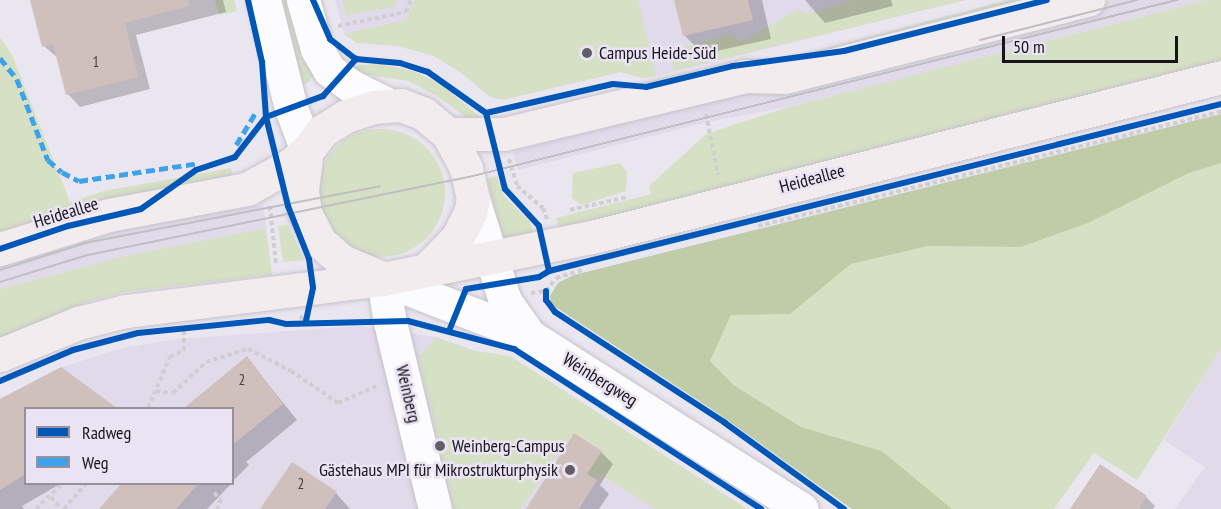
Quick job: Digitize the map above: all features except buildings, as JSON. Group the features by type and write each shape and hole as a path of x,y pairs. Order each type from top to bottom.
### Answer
{"main road":[{"path":"448,134 504,134 745,76 785,77 1088,0"},
{"name":"Heideallee","path":"439,257 489,258 546,245 1221,77"},
{"path":"0,355 108,314 181,301 383,279 439,257 465,226 473,199 466,168 448,134 424,114 389,105 339,119 322,131 307,151 302,190 313,231 342,261 383,279"},
{"name":"Heideallee","path":"0,249 109,215 247,189 279,172 307,151"}],"street":[{"path":"264,0 291,108 307,151"},
{"path":"303,0 317,49 329,70 351,87 389,105"},
{"path":"473,199 489,258 505,302 530,336"},
{"name":"Weinbergweg","path":"383,279 530,336 802,509"},
{"name":"Weinberg","path":"383,279 389,318 435,509"}],"path":[{"path":"334,27 406,12 411,0"},
{"path":"700,86 706,127 718,175"},
{"path":"748,225 1221,104"},
{"path":"748,225 1221,111"},
{"path":"504,134 517,175 518,186 543,208 546,245 586,265"},
{"path":"270,210 277,268 286,267"},
{"path":"546,300 546,291 556,278 586,265"},
{"path":"306,322 313,288"},
{"path":"296,323 318,322"},
{"path":"172,328 195,326"},
{"path":"148,407 170,357 184,350 185,340"},
{"path":"156,391 173,393 206,362 248,350 291,370 338,403 369,390"},
{"path":"36,509 51,497 60,485"},
{"path":"51,497 62,509 85,485"},
{"path":"214,493 221,499 217,509"}],"shaded area":[{"name":"Campus Heide-Süd","path":"335,0 965,0 656,76 642,78 621,72 502,100 490,97 463,74 434,56 398,46 357,43 344,34"},
{"path":"1112,0 1206,0 792,106 703,123 518,170 513,151"},
{"path":"263,204 266,228 124,256 0,289 0,265 33,252 106,233"},
{"name":"Weinberg-Campus","path":"359,326 436,337 475,351 510,356 747,509 0,509 0,399 61,367 127,347 179,339"},
{"path":"1221,349 1221,509 1175,509 1205,467 1164,440"}],"green space":[{"path":"215,0 234,0 237,11 219,15"},
{"path":"275,0 295,0 316,70 308,83 298,87"},
{"path":"342,0 397,0 393,7 346,15"},
{"path":"415,0 638,0 656,76 642,78 621,72 502,100 490,97 463,74 434,56 398,46 357,43 344,34 405,20"},
{"path":"852,0 965,0 674,71 670,51 731,34 741,42 799,9 807,14"},
{"path":"1008,0 1037,0 842,48 815,51"},
{"path":"1206,0 1221,0 1221,69 561,235 556,218 651,194 649,186 706,134 792,106"},
{"path":"0,37 12,55 70,202 104,191 231,168 233,179 0,238"},
{"path":"380,64 413,71 439,83 479,116 486,126 472,122 437,96 408,81 350,72 357,65"},
{"path":"1221,114 1221,163 1189,173 1088,223 1021,247 928,246 851,264 790,314 731,315 710,361 735,386 801,427 882,451 952,509 852,509 713,410 551,304 550,296 558,283 574,275"},
{"path":"381,129 405,134 426,148 440,169 445,193 440,217 426,238 405,252 381,257 357,252 336,238 322,217 317,193 322,169 336,148 357,134"},
{"path":"620,163 627,172 626,191 581,205 572,198 573,173"},
{"path":"1221,163 1221,349 1137,480 1094,453 1054,509 952,509 882,451 801,427 735,386 710,361 731,315 790,314 851,264 928,246 1021,247 1088,223 1189,173"},
{"path":"497,176 504,196 530,222 536,240 503,245 487,179"},
{"path":"288,225 305,260 283,262 278,226"},
{"path":"266,228 272,275 124,292 86,302 0,344 0,289 124,256"},
{"path":"436,337 475,351 510,356 747,509 656,509 601,475 597,480 587,474 602,451 574,433 520,509 454,509 419,357"}],"tram line":[{"path":"980,40 1137,0"},
{"path":"0,282 88,255 469,177 1177,0"},
{"path":"0,270 85,243 380,186"}],"marked path":[{"path":"0,58 17,79 48,160 62,172 79,181 199,163"},
{"path":"236,145 256,112"}],"cycle path":[{"path":"248,0 262,62 266,117 288,206 309,259 313,288 306,322"},
{"path":"313,0 330,39 356,59 400,63 428,72 486,113 613,84 646,87 733,66 844,51 1047,0"},
{"path":"0,249 68,226 141,209 196,170 235,157 266,117 323,96 356,59"},
{"path":"449,331 466,289 539,277 549,271 1221,104"},
{"path":"486,113 505,189 539,226 549,271"},
{"path":"546,291 546,300 555,312 725,423 844,509"},
{"path":"0,381 73,350 138,333 269,320 286,324 408,321 514,349 761,509"}],"place":[{"name":"Campus Heide-Süd","path":"587,53"},
{"name":"Weinberg-Campus","path":"440,446"},
{"name":"Gästehaus MPI für Mikrostrukturphysik","path":"570,470"}]}
